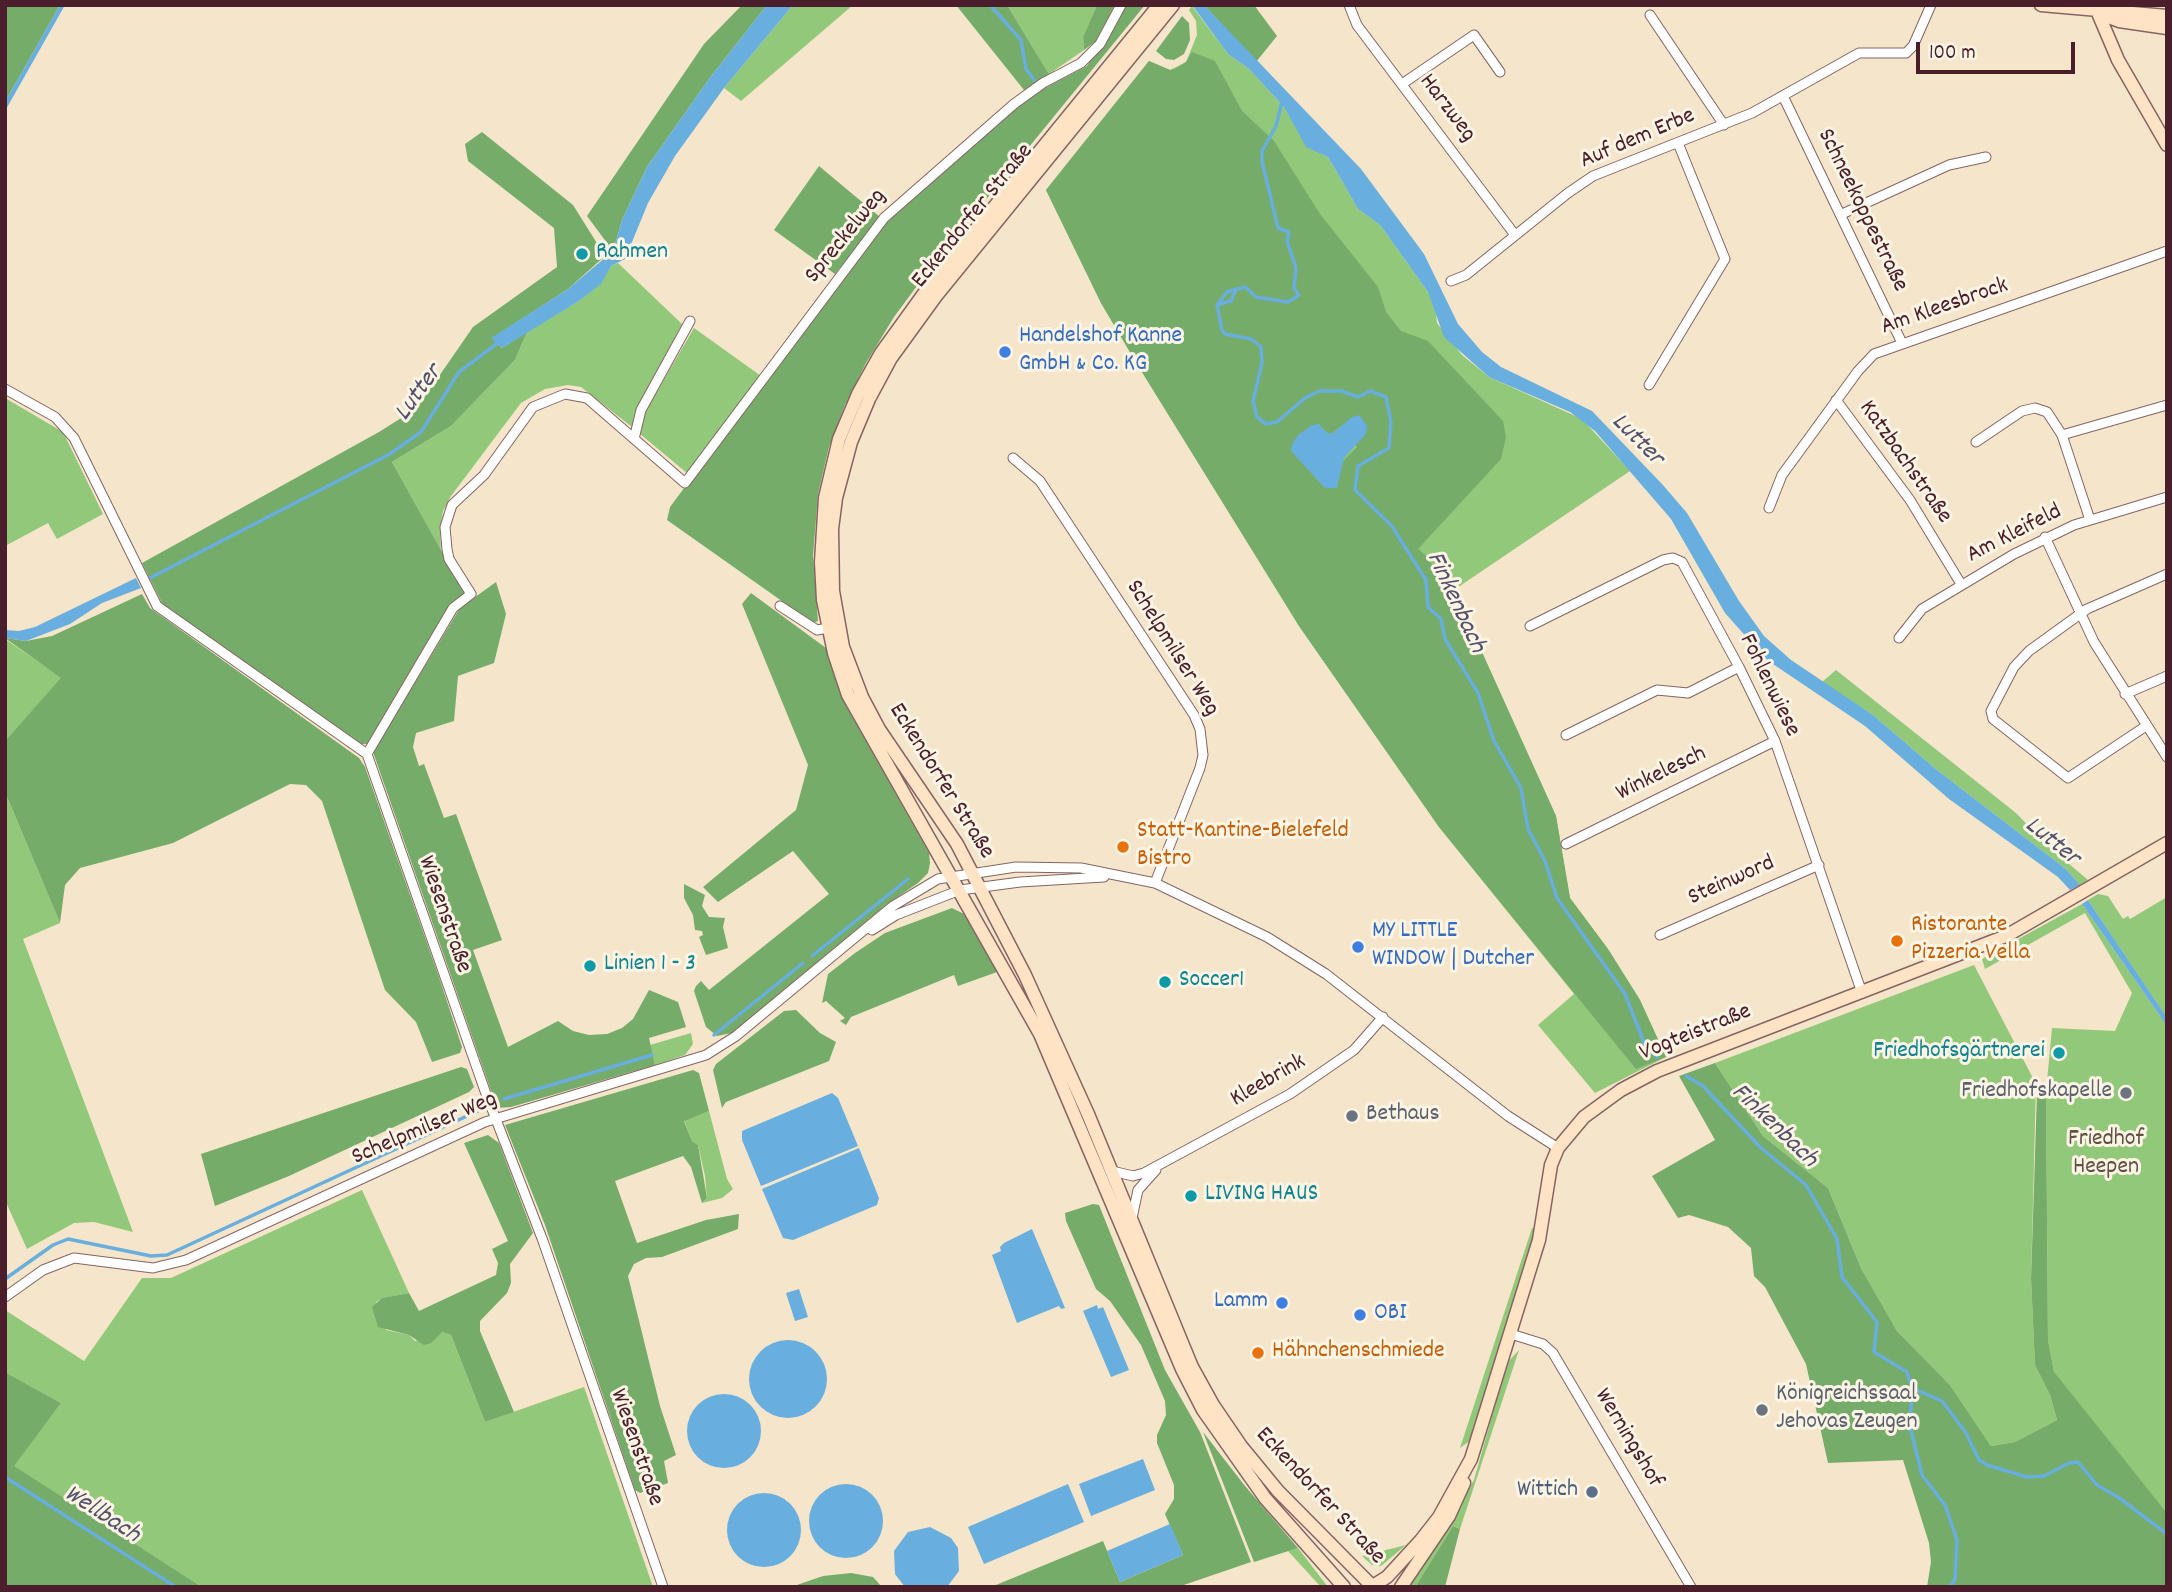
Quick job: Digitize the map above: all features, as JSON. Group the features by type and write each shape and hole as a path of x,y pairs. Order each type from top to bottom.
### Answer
{"main road":[{"path":"2041,5 2124,10 2167,16"},
{"name":"Eckendorfer Straße","path":"1167,7 928,288 881,353 858,394 839,439 825,498 821,562 828,628 840,674 862,723 952,874 1040,1034 1181,1369 1203,1410 1265,1498 1344,1587"},
{"name":"Eckendorfer Straße","path":"1167,7 936,296 891,358 850,442 836,498 832,529 833,591 843,647 851,671 879,729 981,888 1050,1029 1112,1171 1192,1367 1213,1405 1241,1446 1278,1491 1372,1586"},
{"path":"2095,9 2119,21 2167,28"},
{"path":"2095,9 2118,60 2167,145"},
{"name":"Vogteistraße","path":"1401,1587 1449,1516 1464,1484 1539,1240 1549,1176 1558,1148 1584,1118 1641,1079 1972,951 2022,929 2167,843"},
{"name":"Vogteistraße","path":"1372,1586 1387,1577 1421,1541 1439,1517 1467,1468"}],"street":[{"name":"Spreckelweg","path":"634,439 685,483 884,218 1014,104 1043,83 1082,63 1100,44 1121,5"},
{"name":"Harzweg","path":"1349,5 1353,19 1515,235"},
{"name":"Auf dem Erbe","path":"1451,281 1466,275 1593,176 1724,125 1783,96 1854,55 1869,51 1899,54 1910,51 1931,5"},
{"path":"1650,15 1724,125"},
{"path":"1402,84 1474,35 1500,72"},
{"name":"Schneekoppestraße","path":"1783,96 1902,343"},
{"path":"1649,385 1725,259 1678,143"},
{"path":"1842,214 1949,165 1986,157"},
{"name":"Am Kleesbrock","path":"1769,508 1782,475 1867,359 1902,343 2167,251"},
{"path":"5,389 55,417 75,438 153,601 162,611 367,754 453,608 471,594 449,559 445,527 453,505 484,475 529,411 553,397 577,395 590,400 634,439 640,410 690,321"},
{"name":"Katzbachstraße","path":"1836,400 1910,500 1961,584"},
{"path":"2062,435 2167,405"},
{"path":"1976,442 2017,413 2029,409 2047,412 2062,435 2090,520"},
{"name":"Schelpmilser Weg","path":"1013,458 1040,481 1194,715 1200,729 1203,755 1200,768 1155,883"},
{"name":"Am Kleifeld","path":"1899,638 1922,609 2045,537 2090,520 2167,498"},
{"path":"2045,537 2080,614 2125,694 2167,757"},
{"name":"Fohlenwiese","path":"1530,626 1673,558 1682,562 1739,667 1775,741 1862,993"},
{"path":"2146,726 2068,778 1993,719 1991,710 2014,667 2029,651 2080,614 2167,573"},
{"path":"780,606 817,630 828,628"},
{"path":"1566,735 1657,691 1688,693 1739,667"},
{"path":"2125,694 2167,676"},
{"name":"Winkelesch","path":"1566,844 1775,741"},
{"name":"Wiesenstraße","path":"367,754 495,1118 543,1241 663,1587"},
{"name":"Steinword","path":"1660,935 1819,865"},
{"name":"Schelpmilser Weg","path":"5,1297 43,1270 74,1258 153,1268 186,1260 495,1118 714,1051 845,948 893,906 938,878 1016,867 1081,868 1155,883 1267,937 1326,974 1508,1116 1558,1148"},
{"name":"Schelpmilser Weg","path":"845,948 896,915 960,890 1083,876 1137,879"},
{"name":"Kleebrink","path":"1112,1171 1133,1176 1163,1164 1308,1083 1354,1050 1383,1017"},
{"name":"Kleebrink","path":"1132,1220 1138,1189 1163,1164"},
{"name":"Werningshof","path":"1511,1334 1543,1344 1553,1353 1690,1587"}],"green space":[{"path":"5,5 60,5 5,102"},
{"path":"742,5 767,5 709,79 647,167 622,220 613,251 587,216 704,44"},
{"path":"793,5 853,5 741,101 724,88"},
{"path":"956,5 1007,5 1049,74 1024,90"},
{"path":"1007,5 1097,5 1083,37 1084,50 1049,74"},
{"path":"1097,5 1115,5 1096,41 1084,50 1083,37"},
{"path":"1125,5 1145,5 931,267 894,317 866,363 844,407 829,447 818,494 813,556 818,621 813,623 667,520 670,507 881,224 1005,115 1045,88 1087,66"},
{"path":"1254,5 1277,36 1256,62 1205,6"},
{"path":"1192,6 1228,54 1249,69 1284,107 1306,146 1328,157 1358,209 1380,225 1428,292 1435,306 1437,323 1462,355 1489,377 1582,419 1630,471 1445,596 1481,650 1556,816 1570,898 1608,949 1640,1000 1666,1057 1595,1093 1538,1025 1574,994 1439,827 1299,626 1101,303 1046,190 1149,61 1170,70 1186,62 1197,35 1196,21 1189,10"},
{"path":"1182,16 1189,23 1190,40 1184,54 1174,60 1166,59 1156,51"},
{"path":"1192,52 1215,61 1242,111 1274,141 1320,214 1378,287 1386,312 1401,331 1428,341 1503,421 1506,437 1501,459 1418,549 1429,558 1445,596 1481,650 1556,816 1570,898 1608,949 1640,1000 1666,1057 1636,1069 1439,827 1299,626 1137,364 1101,303 1046,190 1149,61 1170,70 1186,62","holes":["1319,424 1327,433 1333,433 1341,426 1357,447 1341,463 1337,488 1325,488 1291,450 1298,435"]},
{"path":"482,132 573,205 605,256 568,289 492,338 502,348 527,332 515,360 451,426 392,462 465,593 449,605 367,744 359,744 175,617 162,603 142,563 379,432 417,408 473,327 557,267 554,228 468,161 465,144"},
{"path":"819,166 880,217 835,274 774,230"},
{"path":"618,263 682,324 635,412 632,427 581,387 568,385 545,389 521,403 451,496 443,511 441,550 392,462 451,426 515,360 527,332 579,301 600,284 611,266"},
{"path":"694,328 761,376 688,474 639,433 641,419"},
{"path":"5,398 63,432 103,514 57,539 48,523 5,546"},
{"path":"496,582 506,614 494,663 458,676 454,721 416,733 413,747 419,766 424,764 444,818 456,814 502,940 473,950 508,1047 558,1021 573,1031 589,1035 607,1034 622,1028 633,1019 649,990 678,1002 686,1027 649,1038 655,1065 511,1107 497,1108 373,752 460,608"},
{"path":"751,593 826,648 847,708 929,853 930,863 928,873 918,883 887,904 732,1033 717,1036 706,1027 694,991 696,986 701,981 709,990 829,894 793,851 718,902 703,887 796,810 808,765 742,604"},
{"path":"142,594 150,608 359,758 365,767 439,977 462,1047 460,1053 432,1062 416,1022 385,990 322,801 306,785 290,784 173,843 80,868 65,885 60,923 5,792 5,741 61,678 5,638 26,641 52,636"},
{"path":"5,639 62,678 5,741"},
{"path":"1836,670 2016,813 2049,847 2088,880 2080,885 2066,869 1937,770 1873,715 1822,682"},
{"path":"5,792 60,923 23,939 133,1232 94,1222 74,1223 27,1249 5,1200"},
{"path":"684,884 705,895 702,906 709,917 725,918 723,927 728,948 706,955 699,937 703,935 702,931 695,930 693,915 684,898"},
{"name":"Friedhof Heepen","path":"2098,894 2108,896 2123,919 2128,916 2130,919 2167,897 2167,1513 2060,1383 2054,1372 2048,1340 2046,1092 2052,1028 2115,1031 2132,993 2085,913 1985,969 1982,959 2082,904 2160,1016 2162,1011 2088,900"},
{"path":"952,908 964,914 997,972 958,986 954,975 851,1017 846,1025 840,1021 845,1018 826,1001 822,1003 828,974 855,953 885,933"},
{"path":"1974,965 2036,1084 2031,1279 2035,1365 2050,1395 2057,1420 2015,1442 1991,1446 1950,1385 1897,1331 1861,1268 1828,1188 1763,1136 1715,1063"},
{"path":"796,1010 820,1033 836,1042 829,1061 726,1102 722,1108 713,1070 716,1064 784,1011"},
{"path":"691,1033 693,1044 685,1055 655,1065 650,1045"},
{"path":"1715,1063 1763,1136 1828,1188 1861,1268 1897,1331 1950,1385 1991,1446 2015,1442 2057,1420 2050,1395 2035,1365 2031,1279 2037,1093 2046,1092 2048,1340 2054,1372 2167,1513 2167,1587 1927,1587 1931,1562 1929,1543 1903,1460 1828,1463 1806,1364 1765,1287 1754,1276 1751,1248 1728,1227 1689,1215 1678,1218 1652,1176 1715,1140 1679,1076"},
{"path":"461,1067 467,1069 474,1087 469,1092 289,1176 215,1206 201,1154"},
{"path":"693,1070 699,1073 709,1111 684,1121 692,1141 698,1145 707,1198 702,1203 691,1167 683,1156 615,1181 637,1243 706,1220 739,1214 738,1229 662,1257 646,1258 634,1264 628,1276 660,1406 676,1455 664,1461 668,1483 640,1493 635,1490 545,1225 505,1125"},
{"path":"709,1111 727,1179 733,1189 722,1198 702,1203 707,1198 705,1176 698,1145 692,1141 684,1120"},
{"path":"488,1135 499,1143 533,1233 510,1264 511,1283 507,1293 480,1321 480,1331 514,1412 485,1422 451,1335 442,1332 431,1343 424,1345 409,1335 378,1327 372,1307 382,1298 409,1293 419,1311 496,1275 498,1263 492,1249 508,1241 464,1143"},
{"path":"362,1190 409,1293 376,1302 386,1330 409,1335 415,1341 442,1332 451,1335 485,1422 584,1387 653,1587 202,1587 13,1466 61,1403 5,1372 5,1310 84,1361 142,1278 171,1278"},
{"path":"1093,1204 1099,1205 1165,1370 1200,1432 1251,1562 1178,1587 991,1587 1103,1541 1120,1582 1183,1555 1165,1514 1174,1499 1174,1485 1157,1443 1157,1435 1166,1415 1165,1401 1141,1345 1110,1301 1096,1289 1066,1221 1065,1213"},
{"path":"1532,1228 1537,1229 1471,1440 1460,1448"},
{"path":"1519,1350 1460,1529 1453,1526 1415,1587 1409,1587 1474,1480 1507,1363"},
{"path":"5,1372 61,1403 14,1466 202,1587 5,1587"},
{"path":"1203,1432 1245,1486 1298,1548 1254,1562"},
{"path":"1453,1526 1460,1529 1445,1587 1415,1587"},
{"path":"1406,1545 1381,1566 1372,1565 1362,1556"},
{"path":"1298,1548 1328,1587 1321,1587 1288,1551"},
{"path":"851,1573 873,1577 882,1587 791,1587 823,1576"}],"water":[{"path":"60,5 65,5 5,111 5,102"},
{"path":"767,5 793,5 724,88 675,156 648,203 625,259 611,266 601,284 579,301 502,348 491,338 568,289 613,251 622,220 647,167 709,79"},
{"path":"1192,5 1204,5 1361,169 1424,254 1458,324 1482,352 1501,367 1592,411 1662,484 1687,513 1739,601 1764,636 1791,660 1873,715 1937,770 2066,869 2080,885 2070,890 2058,877 1949,799 1865,726 1767,660 1725,613 1671,519 1595,431 1570,412 1489,377 1444,337 1428,292 1380,225 1358,209 1328,157 1306,147 1284,107 1249,69 1228,54"},
{"path":"1359,415 1367,425 1366,434 1344,458 1337,488 1325,488 1291,451 1292,444 1298,435 1312,425 1319,424 1327,433 1333,433 1352,417"},
{"path":"136,578 141,588 102,603 70,624 26,641 5,638 5,630 19,631 35,627"},
{"path":"2088,900 2167,1018 2167,1026 2082,904"},
{"path":"832,1093 838,1098 858,1146 761,1186 742,1140 742,1131"},
{"path":"859,1148 879,1198 877,1205 793,1240 783,1238 762,1189"},
{"path":"1032,1229 1065,1308 1061,1309 1059,1306 1017,1323 992,1255 1001,1251 1000,1247 1004,1243"},
{"path":"799,1289 808,1317 795,1321 786,1293"},
{"path":"1097,1305 1098,1309 1103,1307 1129,1370 1111,1377 1083,1311"},
{"path":"780,1340 796,1340 810,1346 821,1357 827,1371 827,1387 821,1401 810,1412 796,1418 780,1418 766,1412 755,1401 749,1387 749,1371 755,1357 766,1346"},
{"path":"724,1394 745,1400 755,1410 761,1431 755,1452 745,1462 724,1468 703,1462 693,1452 687,1431 693,1410 703,1400"},
{"path":"1143,1459 1155,1490 1091,1516 1079,1484"},
{"path":"839,1484 853,1484 867,1490 877,1500 883,1521 877,1542 867,1552 853,1558 839,1558 825,1552 815,1542 809,1528 809,1514 815,1500 825,1490"},
{"path":"1068,1484 1084,1522 984,1564 968,1527"},
{"path":"757,1493 771,1493 785,1499 795,1509 801,1530 795,1551 785,1561 771,1567 757,1567 743,1561 733,1551 727,1537 727,1523 733,1509 743,1499"},
{"path":"1170,1524 1183,1555 1120,1582 1107,1551"},
{"path":"930,1527 951,1538 958,1548 959,1571 947,1587 905,1587 895,1574 894,1551 908,1532"}],"waterway":[{"path":"990,5 1021,40 1026,69 1034,80"},
{"name":"Finkenbach","path":"1282,102 1276,126 1262,151 1262,162 1278,228 1289,232 1287,241 1296,268 1294,288 1299,295 1288,302 1256,297 1245,287 1227,292 1217,305 1222,330 1225,334 1251,339 1261,347 1262,363 1253,401 1257,417 1266,424 1277,422 1305,398 1319,391 1341,391 1358,397 1370,391 1386,397 1391,422 1389,448 1358,466 1355,490 1391,525 1426,580 1428,607 1441,619 1445,639 1478,693 1494,741 1521,788 1528,829 1545,861 1557,898 1625,994 1645,1045 1657,1057"},
{"name":"Finkenbach","path":"1217,305 1231,301 1236,289"},
{"name":"Lutter","path":"146,580 388,455 421,432 459,372 499,342"},
{"path":"812,956 908,879"},
{"path":"714,1035 803,963"},
{"path":"504,1099 652,1055"},
{"name":"Finkenbach","path":"1686,1076 1703,1086 1761,1148 1806,1185 1837,1239 1842,1277 1877,1322 1874,1352 1907,1372 1912,1388 1910,1427 1922,1475 1945,1505 1957,1540 1955,1579 1950,1587"},
{"path":"5,1279 53,1245 68,1239 151,1256 167,1255 480,1110"},
{"path":"1912,1388 1942,1401 1966,1433 1979,1460 1987,1465 2027,1477 2044,1476 2069,1463 2078,1462 2097,1485 2118,1497 2167,1534"},
{"name":"Wellbach","path":"5,1477 176,1587"}],"place":[{"name":"Rahmen","path":"582,254"},
{"name":"Handelshof Kanne GmbH & Co. KG","path":"1005,352"},
{"name":"Statt-Kantine-Bielefeld Bistro","path":"1123,847"},
{"name":"Ristorante Pizzeria Vella","path":"1897,941"},
{"name":"MY LITTLE WINDOW | Dutcher","path":"1358,947"},
{"name":"Linien 1 - 3","path":"590,966"},
{"name":"Soccer1","path":"1165,982"},
{"name":"Friedhofsgärtnerei","path":"2059,1053"},
{"name":"Friedhofskapelle","path":"2126,1093"},
{"name":"Bethaus","path":"1352,1116"},
{"name":"LIVING HAUS","path":"1191,1196"},
{"name":"Lamm","path":"1282,1303"},
{"name":"OBI","path":"1360,1315"},
{"name":"Hähnchenschmiede","path":"1258,1353"},
{"name":"Königreichssaal Jehovas Zeugen","path":"1762,1410"},
{"name":"Wittich","path":"1592,1492"}]}
